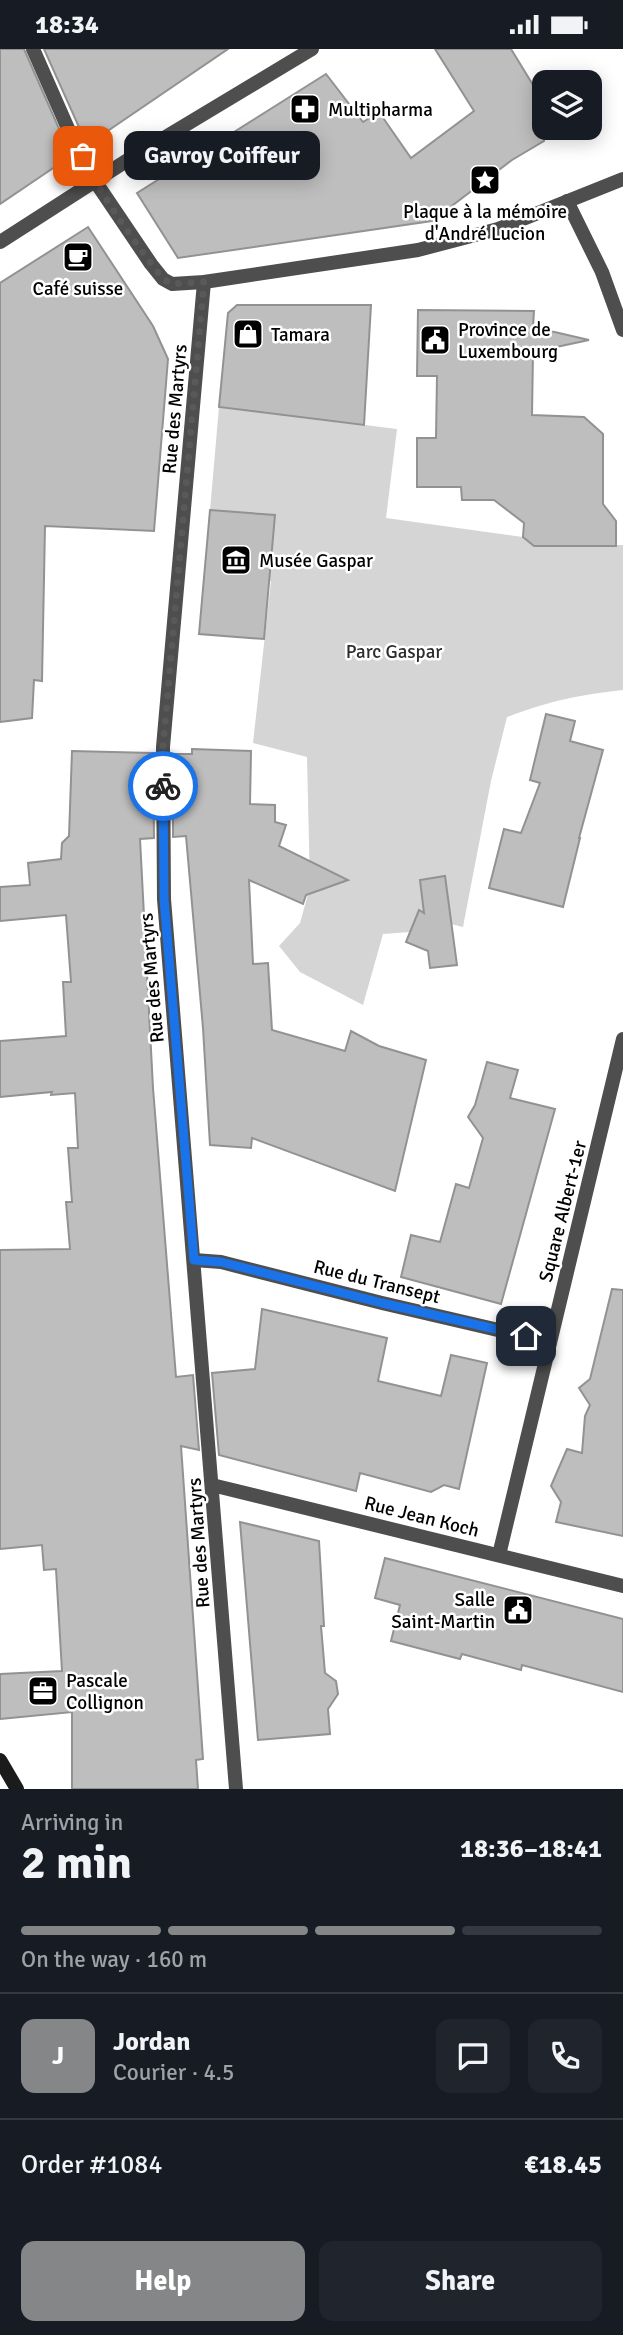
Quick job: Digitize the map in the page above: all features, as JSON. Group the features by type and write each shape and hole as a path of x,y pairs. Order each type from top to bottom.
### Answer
{"main road":[{"path":"0,1760 17,1789"}],"street":[{"path":"33,49 70,133 95,181 123,226 163,279 172,284 204,282 418,250 498,229 623,179"},
{"path":"0,242 312,49"},
{"path":"567,201 602,272 623,330"},
{"name":"Rue des Martyrs","path":"204,282 163,747 164,899 236,1789"},
{"name":"Square Albert-1er","path":"499,1555 623,1039"},
{"name":"Rue du Transept","path":"194,1260 221,1262 550,1342"},
{"name":"Rue Jean Koch","path":"212,1485 623,1586"}],"green space":[{"name":"Parc Gaspar","path":"219,407 397,429 386,518 523,537 534,546 623,545 623,690 564,699 507,717 491,781 463,927 443,922 410,932 383,934 363,1005 300,972 279,946 300,923 310,887 307,757 253,743 271,581 265,580 268,539 273,539 275,516 210,510"}],"building":[{"path":"0,49 24,49 71,156 0,204"},
{"path":"44,49 228,49 87,145"},
{"path":"435,49 511,49 532,83 532,140 544,141 512,160 432,221 178,258 137,193 326,74 363,122 379,112 411,158 474,111"},
{"path":"88,227 153,326 168,359 154,531 45,526 42,681 34,680 32,718 0,722 0,283"},
{"path":"237,305 371,305 364,425 219,407 228,313"},
{"path":"418,310 534,311 533,327 589,340 533,352 532,415 584,417 603,434 603,504 616,521 616,546 534,546 523,537 524,523 494,500 462,500 461,487 417,487 417,438 436,438 437,376 417,376"},
{"name":"Musée Gaspar","path":"210,510 275,515 264,639 199,634"},
{"path":"546,714 575,721 570,741 603,750 563,907 489,888 504,829 521,833 540,783 530,780"},
{"path":"192,749 251,751 250,804 275,805 275,822 286,825 279,846 348,880 306,895 303,904 249,880 253,964 268,963 272,1030 345,1051 351,1031 379,1046 426,1060 395,1191 252,1138 251,1148 210,1145 186,836 173,837 173,754 192,754"},
{"path":"72,751 153,753 154,838 140,839 153,1088 176,1377 193,1375 199,1450 181,1446 203,1759 196,1760 198,1789 72,1789 72,1712 0,1719 0,1674 62,1671 56,1569 44,1570 42,1545 0,1549 0,1250 70,1249 66,1202 72,1202 68,1148 78,1148 75,1093 51,1095 52,1092 0,1097 0,1041 66,1036 63,982 71,982 66,915 0,921 0,887 30,885 28,863 61,859 62,843 69,836"},
{"path":"445,876 457,965 430,968 428,951 406,942 419,910 424,913 420,880"},
{"path":"487,1062 518,1070 510,1098 555,1109 501,1304 401,1277 411,1235 440,1242 456,1184 469,1188 483,1138 468,1117 475,1105"},
{"path":"612,1289 623,1290 623,1536 556,1522 561,1502 551,1486 567,1449 582,1453 585,1416 590,1405 579,1388 590,1379"},
{"path":"262,1309 387,1338 378,1381 441,1396 451,1355 487,1363 459,1489 444,1485 431,1492 360,1473 356,1491 219,1455 212,1373 255,1369"},
{"path":"240,1522 319,1541 325,1673 336,1681 338,1694 328,1709 330,1734 258,1740"},
{"path":"385,1558 623,1619 623,1692 522,1665 521,1670 462,1654 460,1659 391,1641 400,1605 375,1598"}],"way so far":[{"path":"83,156 123,226 163,279 172,284 204,282 163,747 163,786"}],"place":[{"name":"Multipharma","path":"305,109"},
{"name":"Gavroy Coiffeur","path":"83,156"},
{"name":"Plaque à la mémoire d'André Lucion","path":"485,180"},
{"name":"Café suisse","path":"78,257"},
{"name":"Tamara","path":"248,334"},
{"name":"Province de Luxembourg","path":"435,340"},
{"name":"Musée Gaspar","path":"236,560"},
{"name":"Salle Saint-Martin","path":"518,1610"},
{"name":"Pascale Collignon","path":"43,1691"}],"route":[{"path":"163,786 164,899 194,1260 221,1262 526,1336"}]}
